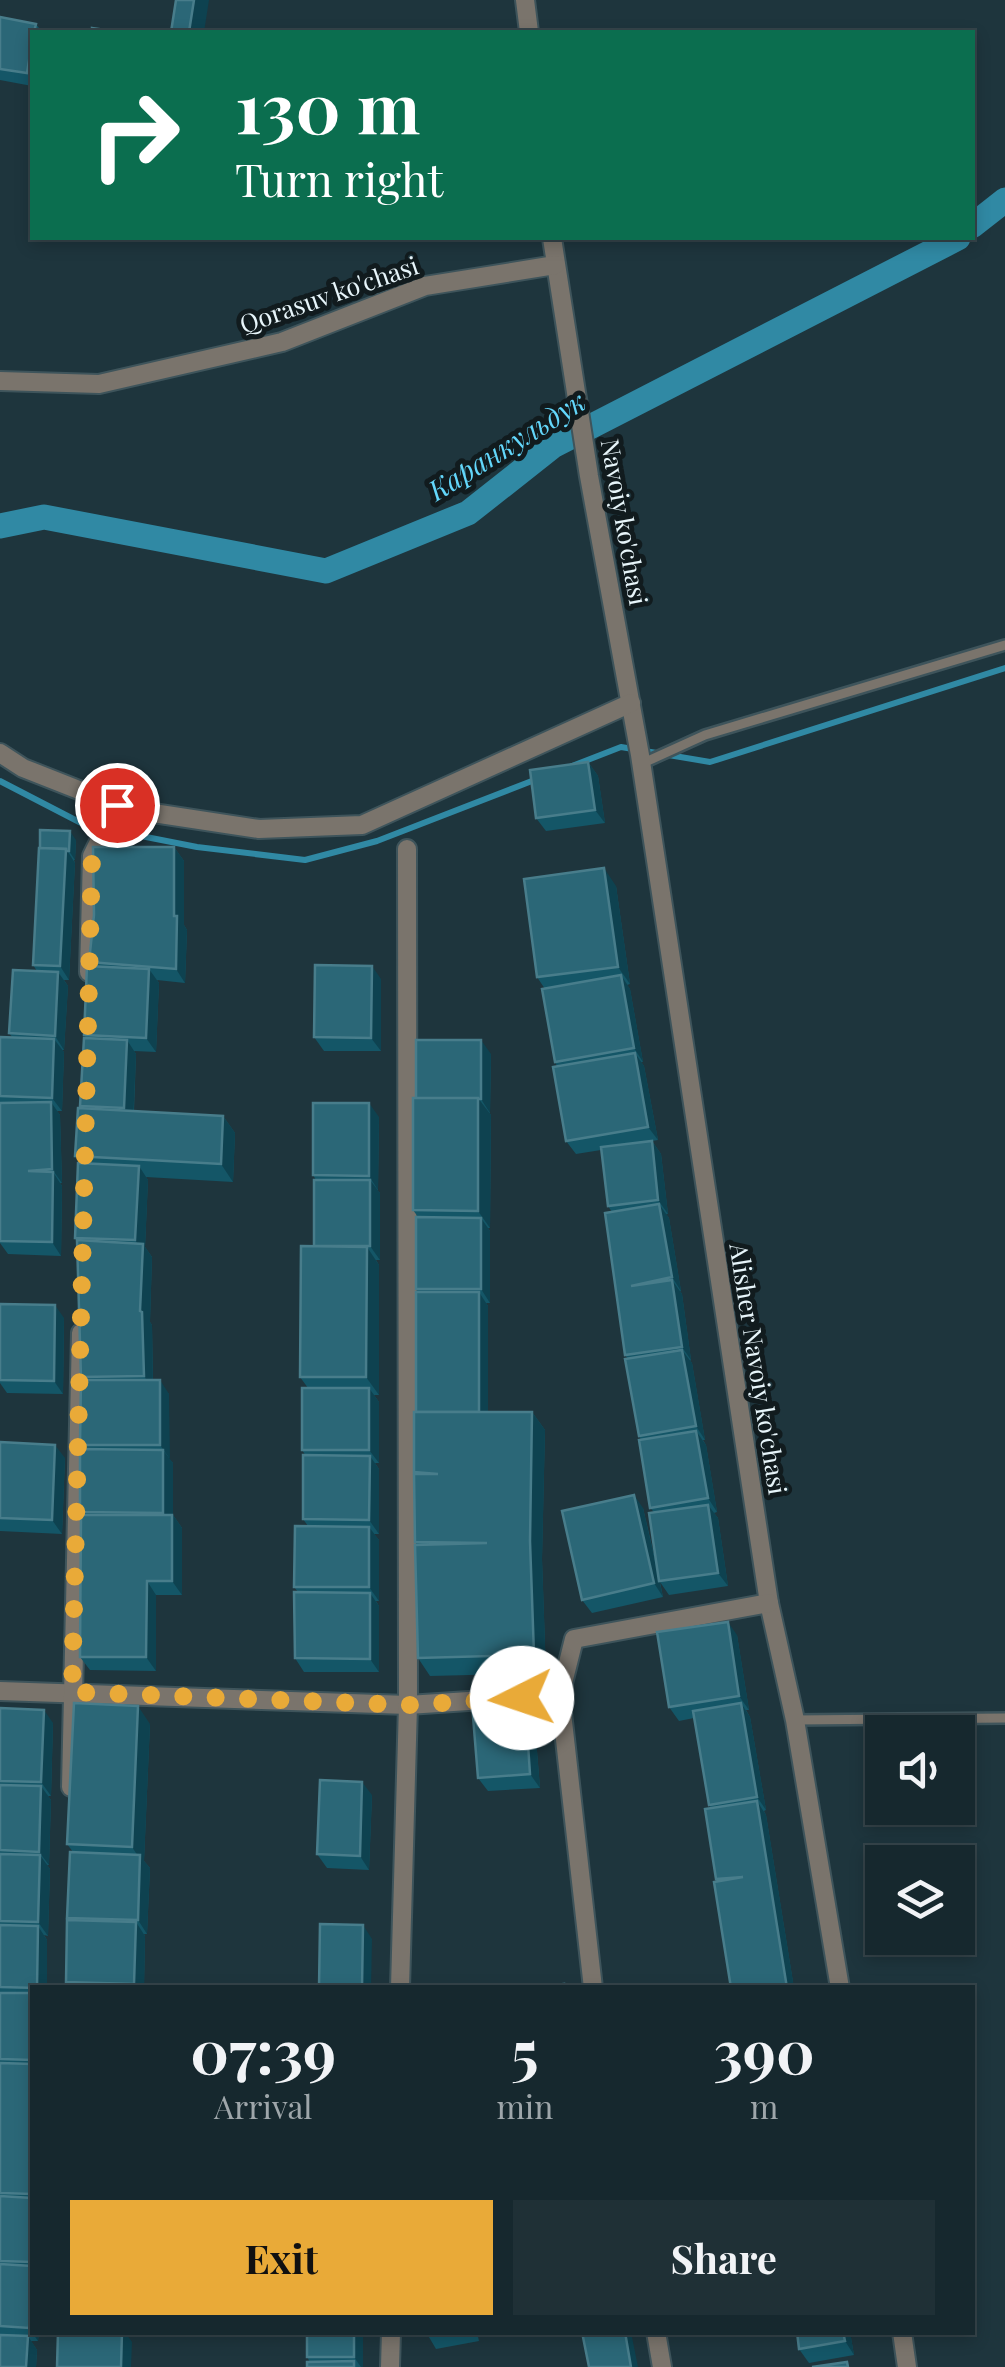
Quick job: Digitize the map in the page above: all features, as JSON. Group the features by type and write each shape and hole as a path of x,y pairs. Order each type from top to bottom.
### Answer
{"street":[{"path":"525,0 529,30"},
{"name":"Navoiy ko'chasi","path":"552,240 589,476 640,760"},
{"name":"Qorasuv ko'chasi","path":"0,381 99,384 282,342 426,286 555,266"},
{"path":"0,753 23,768 117,805 259,829 362,825 631,703"},
{"name":"Alisher Navoiy ko'chasi","path":"640,760 769,1603 795,1720 839,1985"},
{"path":"89,995 92,856 117,805"},
{"path":"400,1985 408,1705 406,849"},
{"path":"70,1810 81,1314"},
{"path":"593,1985 560,1695 574,1639 769,1603"},
{"path":"0,1692 408,1705 560,1695"},
{"path":"390,2367 391,2335"},
{"path":"657,2335 662,2367"},
{"path":"903,2335 908,2367"}],"lane":[{"path":"640,760 705,736 1005,645"},
{"path":"795,1720 1005,1718"}],"building":[{"path":"176,0 194,0 189,30 171,30"},
{"path":"0,17 36,24 34,30 30,30 27,73 0,69"},
{"path":"588,762 595,810 536,818 530,770"},
{"path":"40,830 70,831 69,851 40,848"},
{"path":"93,847 174,847 176,969 89,962 94,915"},
{"path":"39,848 66,849 60,966 33,965"},
{"path":"604,868 618,967 537,977 524,879"},
{"path":"315,965 372,966 371,1038 314,1037"},
{"path":"87,966 149,969 146,1038 84,1035"},
{"path":"13,970 58,972 55,1036 9,1033"},
{"path":"621,975 634,1048 555,1062 542,989"},
{"path":"0,1037 54,1039 52,1098 0,1096"},
{"path":"84,1038 127,1040 124,1108 80,1106"},
{"path":"416,1040 481,1040 481,1099 416,1098"},
{"path":"635,1053 648,1127 566,1141 553,1067"},
{"path":"413,1098 478,1098 478,1211 413,1210"},
{"path":"51,1102 52,1169 28,1171 53,1172 52,1242 0,1241 0,1103"},
{"path":"313,1103 369,1103 369,1176 313,1175"},
{"path":"78,1108 223,1116 221,1164 75,1156"},
{"path":"652,1141 658,1200 608,1206 601,1147"},
{"path":"78,1163 139,1166 135,1240 75,1238"},
{"path":"314,1180 370,1180 370,1246 314,1246"},
{"path":"659,1204 672,1277 631,1286 672,1280 682,1347 625,1355 605,1213"},
{"path":"416,1217 481,1218 481,1289 416,1289"},
{"path":"77,1240 143,1244 140,1311 144,1376 81,1377"},
{"path":"301,1246 367,1247 366,1377 300,1377"},
{"path":"416,1292 479,1292 479,1412 416,1412"},
{"path":"0,1304 55,1305 54,1381 0,1380"},
{"path":"682,1350 696,1426 639,1436 625,1359"},
{"path":"81,1380 160,1380 160,1445 80,1445"},
{"path":"302,1388 369,1388 369,1450 302,1450"},
{"path":"414,1412 532,1412 530,1541 534,1655 418,1658 415,1545 487,1543 415,1542 414,1474 438,1474 414,1472"},
{"path":"696,1431 708,1498 650,1508 639,1440"},
{"path":"0,1442 55,1445 52,1520 0,1518"},
{"path":"80,1449 163,1450 163,1513 80,1512"},
{"path":"303,1455 370,1456 369,1520 303,1519"},
{"path":"634,1495 654,1583 582,1600 562,1511"},
{"path":"708,1505 718,1573 659,1581 649,1513"},
{"path":"81,1515 172,1515 172,1581 147,1581 146,1657 80,1657"},
{"path":"295,1526 369,1527 369,1587 294,1587"},
{"path":"294,1592 370,1593 370,1659 295,1658"},
{"path":"728,1622 739,1696 669,1707 657,1632"},
{"path":"525,1700 530,1774 478,1778 472,1704"},
{"path":"74,1703 138,1706 132,1847 67,1844"},
{"path":"741,1703 757,1797 709,1805 693,1711"},
{"path":"0,1708 44,1710 41,1782 0,1781"},
{"path":"320,1780 362,1782 360,1856 317,1854"},
{"path":"0,1785 41,1786 39,1852 0,1850"},
{"path":"757,1801 787,1985 731,1985 714,1882 743,1877 716,1879 705,1809"},
{"path":"70,1852 140,1855 138,1920 67,1918"},
{"path":"0,1854 40,1855 38,1922 0,1921"},
{"path":"67,1920 136,1922 134,1984 66,1982"},
{"path":"320,1924 363,1925 362,1985 319,1985"},
{"path":"0,1925 38,1926 37,1985 0,1987"},
{"path":"0,1993 30,1993 30,2060 0,2059"},
{"path":"0,2063 30,2064 30,2194 0,2193"},
{"path":"0,2196 30,2198 30,2262 0,2261"},
{"path":"0,2264 30,2266 29,2328 0,2326"},
{"path":"0,2335 28,2336 26,2367 0,2367"},
{"path":"58,2335 122,2335 121,2367 57,2367"},
{"path":"307,2335 354,2335 354,2357 307,2357"},
{"path":"583,2335 626,2335 631,2367 589,2367"},
{"path":"797,2335 844,2335 845,2341 799,2349"},
{"path":"354,2361 354,2367 307,2367 307,2362"},
{"path":"847,2362 848,2367 812,2367"}],"waterway":[{"name":"Каранкульдук","path":"975,224 1005,200"},
{"name":"Каранкульдук","path":"0,526 44,517 326,571 468,513 553,446 954,240"},
{"path":"572,766 621,747 710,762 1005,668"},
{"path":"0,781 85,825 197,847 305,860 377,841 537,779"}],"route":[{"path":"117,805 92,856 72,1692 408,1705 522,1698"}]}
